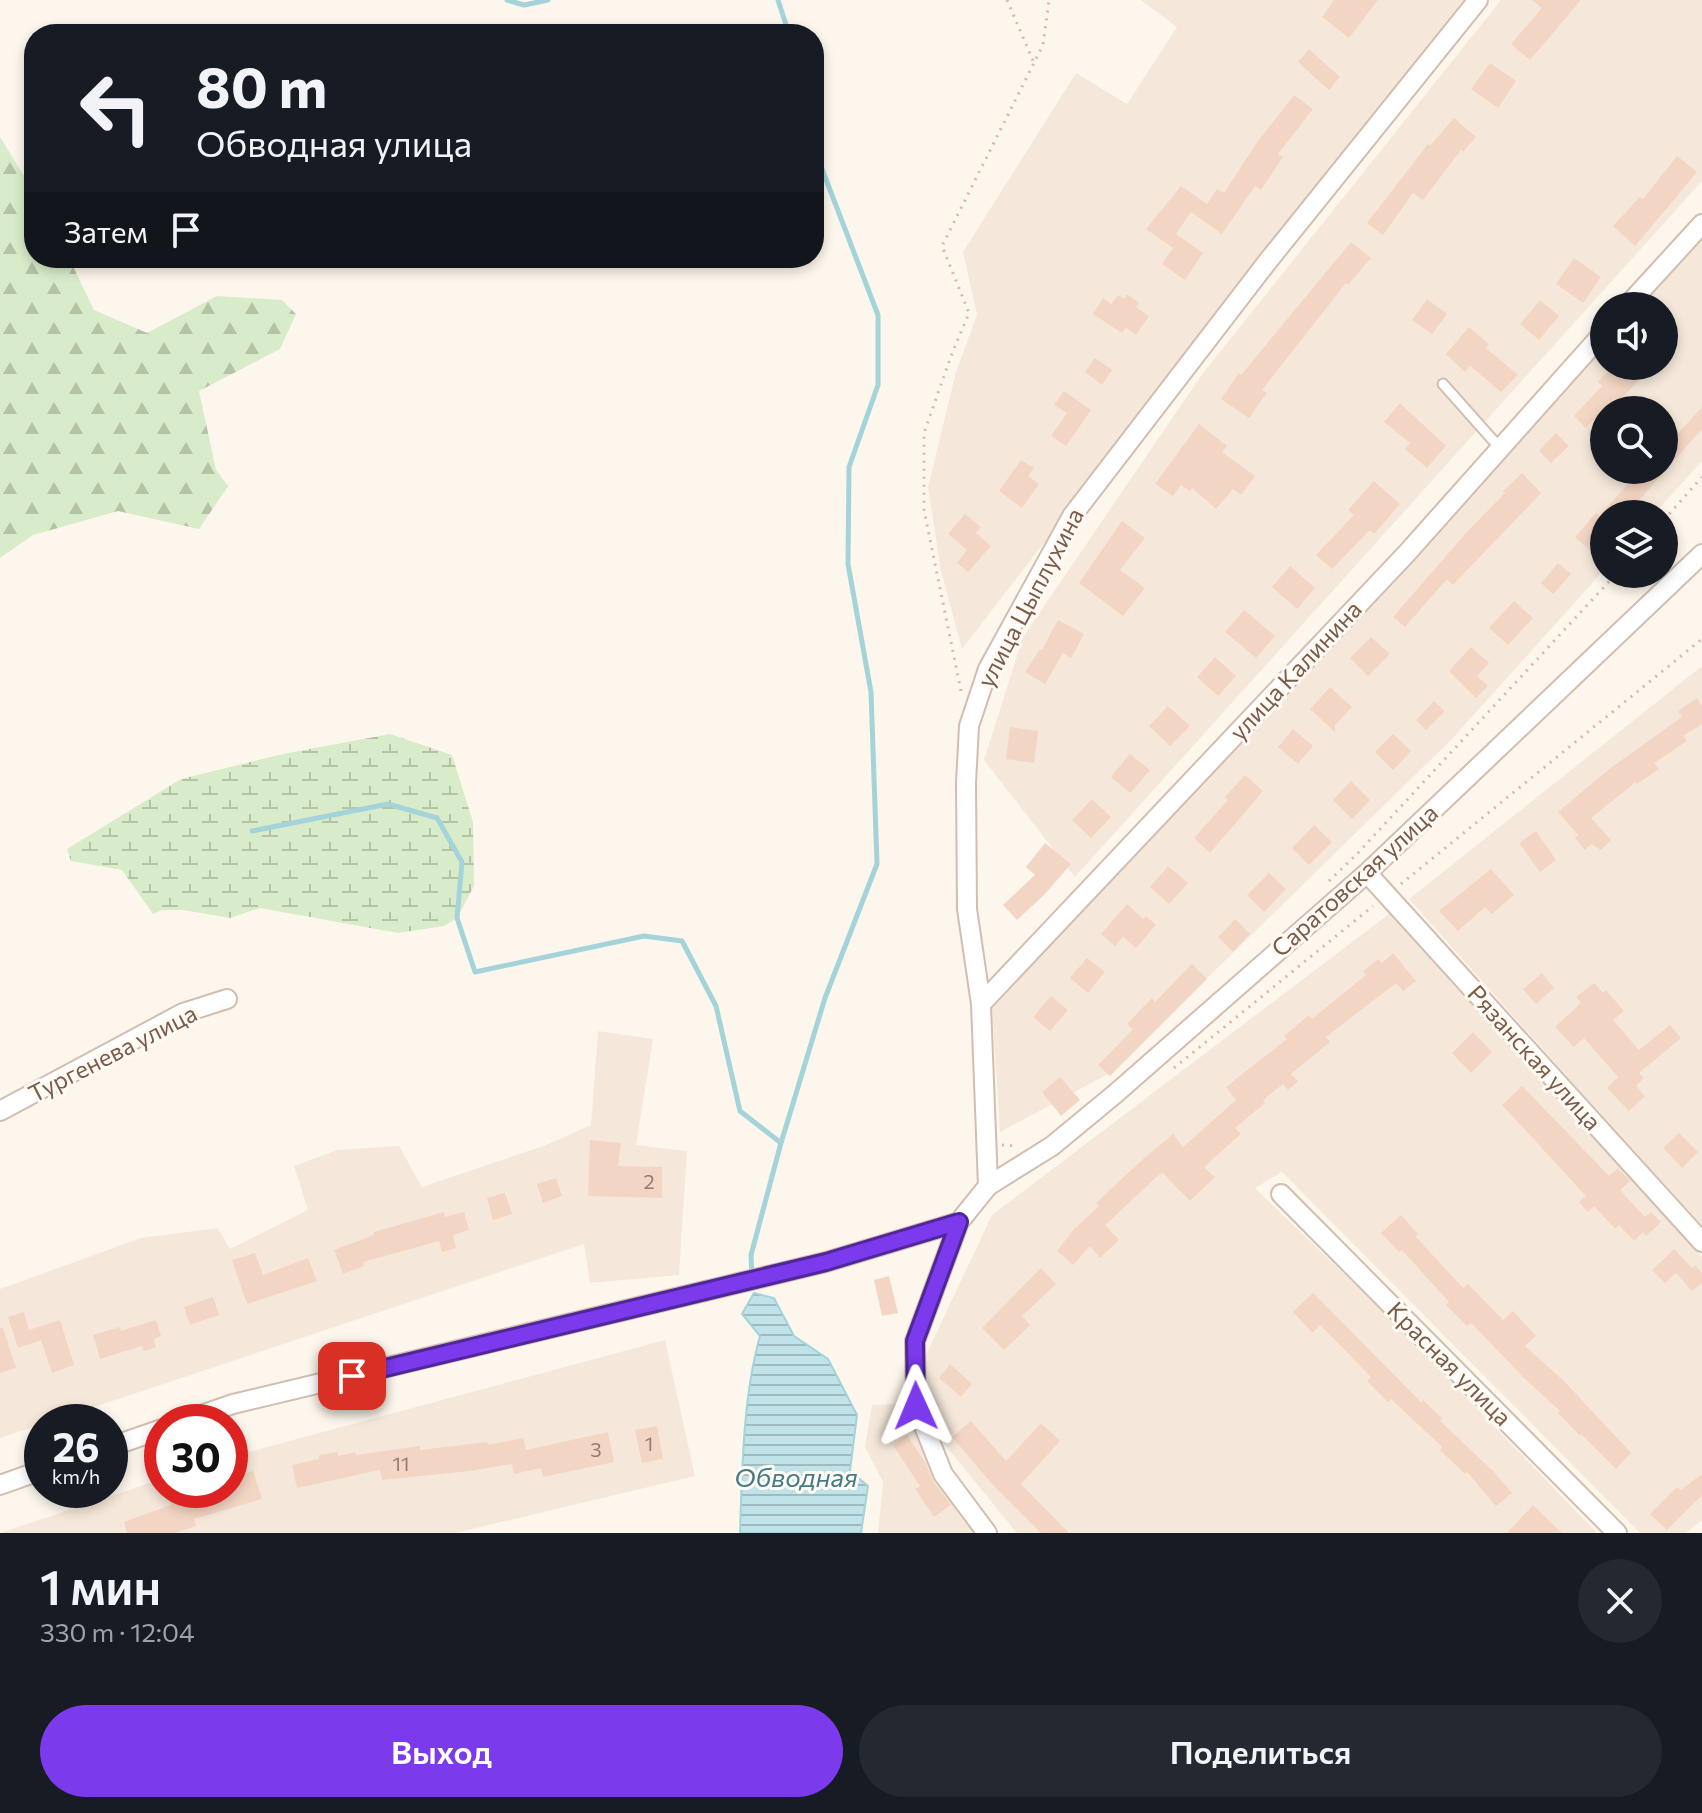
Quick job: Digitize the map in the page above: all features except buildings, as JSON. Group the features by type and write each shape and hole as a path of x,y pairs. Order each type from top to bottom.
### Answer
{"street":[{"name":"улица Цыплухина","path":"988,1186 981,1004 967,909 966,783 969,726 988,669 1072,516 1268,261 1478,0"},
{"path":"1640,292 1702,224"},
{"name":"улица Калинина","path":"981,1004 1407,553 1590,347"},
{"name":"Саратовская улица","path":"987,1533 943,1474 916,1406 915,1341 959,1222 988,1186 1052,1146 1367,873 1702,554"},
{"name":"Рязанская улица","path":"1367,873 1702,1242"},
{"name":"Тургенева улица","path":"0,1111 183,1013 227,999"},
{"name":"Красная улица","path":"1281,1194 1617,1533"},
{"path":"233,1404 826,1262 959,1222"},
{"path":"0,1485 24,1476"}],"lane":[{"path":"1443,384 1499,447"}],"path":[{"path":"1007,0 1034,63"},
{"path":"962,695 924,510 924,433 969,313 942,246 1043,45 1049,0"},
{"path":"1678,504 1702,477"},
{"path":"1324,886 1603,588"},
{"path":"1164,1075 1702,639"},
{"path":"986,1144 1024,1146"}],"shaded area":[{"path":"1141,0 1473,0 1179,368 962,649 941,571 928,487 956,372 977,315 963,252 1076,73 1127,104 1177,27"},
{"path":"1501,0 1702,0 1702,181 1602,292 1590,292 1590,305 1075,877 984,760 1023,637 1203,373"},
{"path":"1702,236 1702,461 1667,500 1590,500 1590,586 1452,739 1110,1073 1000,1132 992,1005 1590,357 1590,380 1678,380 1678,292 1651,292"},
{"path":"1702,666 1702,1228 1409,899"},
{"path":"1389,914 1702,1257 1702,1520 1686,1533 1640,1533 1282,1172 1255,1188 1390,1319 1597,1533 1017,1533 945,1445 925,1408 925,1357 992,1215"},
{"path":"598,1031 653,1039 636,1145 687,1151 679,1275 590,1283 584,1244 103,1404 24,1404 24,1430 0,1438 0,1289 141,1238 218,1228 230,1249 308,1210 294,1166 337,1150 399,1146 422,1187 546,1145 591,1125"},
{"path":"665,1340 695,1476 455,1533 0,1533 75,1508 128,1508 128,1490 144,1485 144,1508 248,1508 248,1452"},
{"path":"898,1404 981,1533 878,1533 883,1482 865,1447 872,1405"}],"green space":[{"path":"0,137 24,176 24,268 74,268 94,310 147,333 217,296 282,300 296,314 280,349 199,391 216,470 228,486 199,529 118,511 33,535 0,558"},
{"path":"390,734 452,755 473,822 474,886 457,918 444,926 398,933 260,908 230,918 183,910 162,910 153,914 122,870 71,861 67,849 181,779 283,754"}],"water":[{"name":"Обводная","path":"754,1293 774,1298 794,1336 828,1359 857,1415 850,1471 868,1486 861,1533 740,1533 747,1408 760,1336 742,1314"}],"waterway":[{"path":"507,0 524,5 548,0"},
{"path":"778,0 786,24"},
{"path":"752,1275 751,1255 825,998 877,864 871,692 848,564 849,467 878,385 878,315 824,174"},
{"path":"252,831 388,804 437,818 462,862 457,918 475,972 644,936 682,941 716,1006 740,1111 781,1143"}],"route":[{"path":"352,1376 826,1262 959,1222 915,1341 916,1406"}]}
